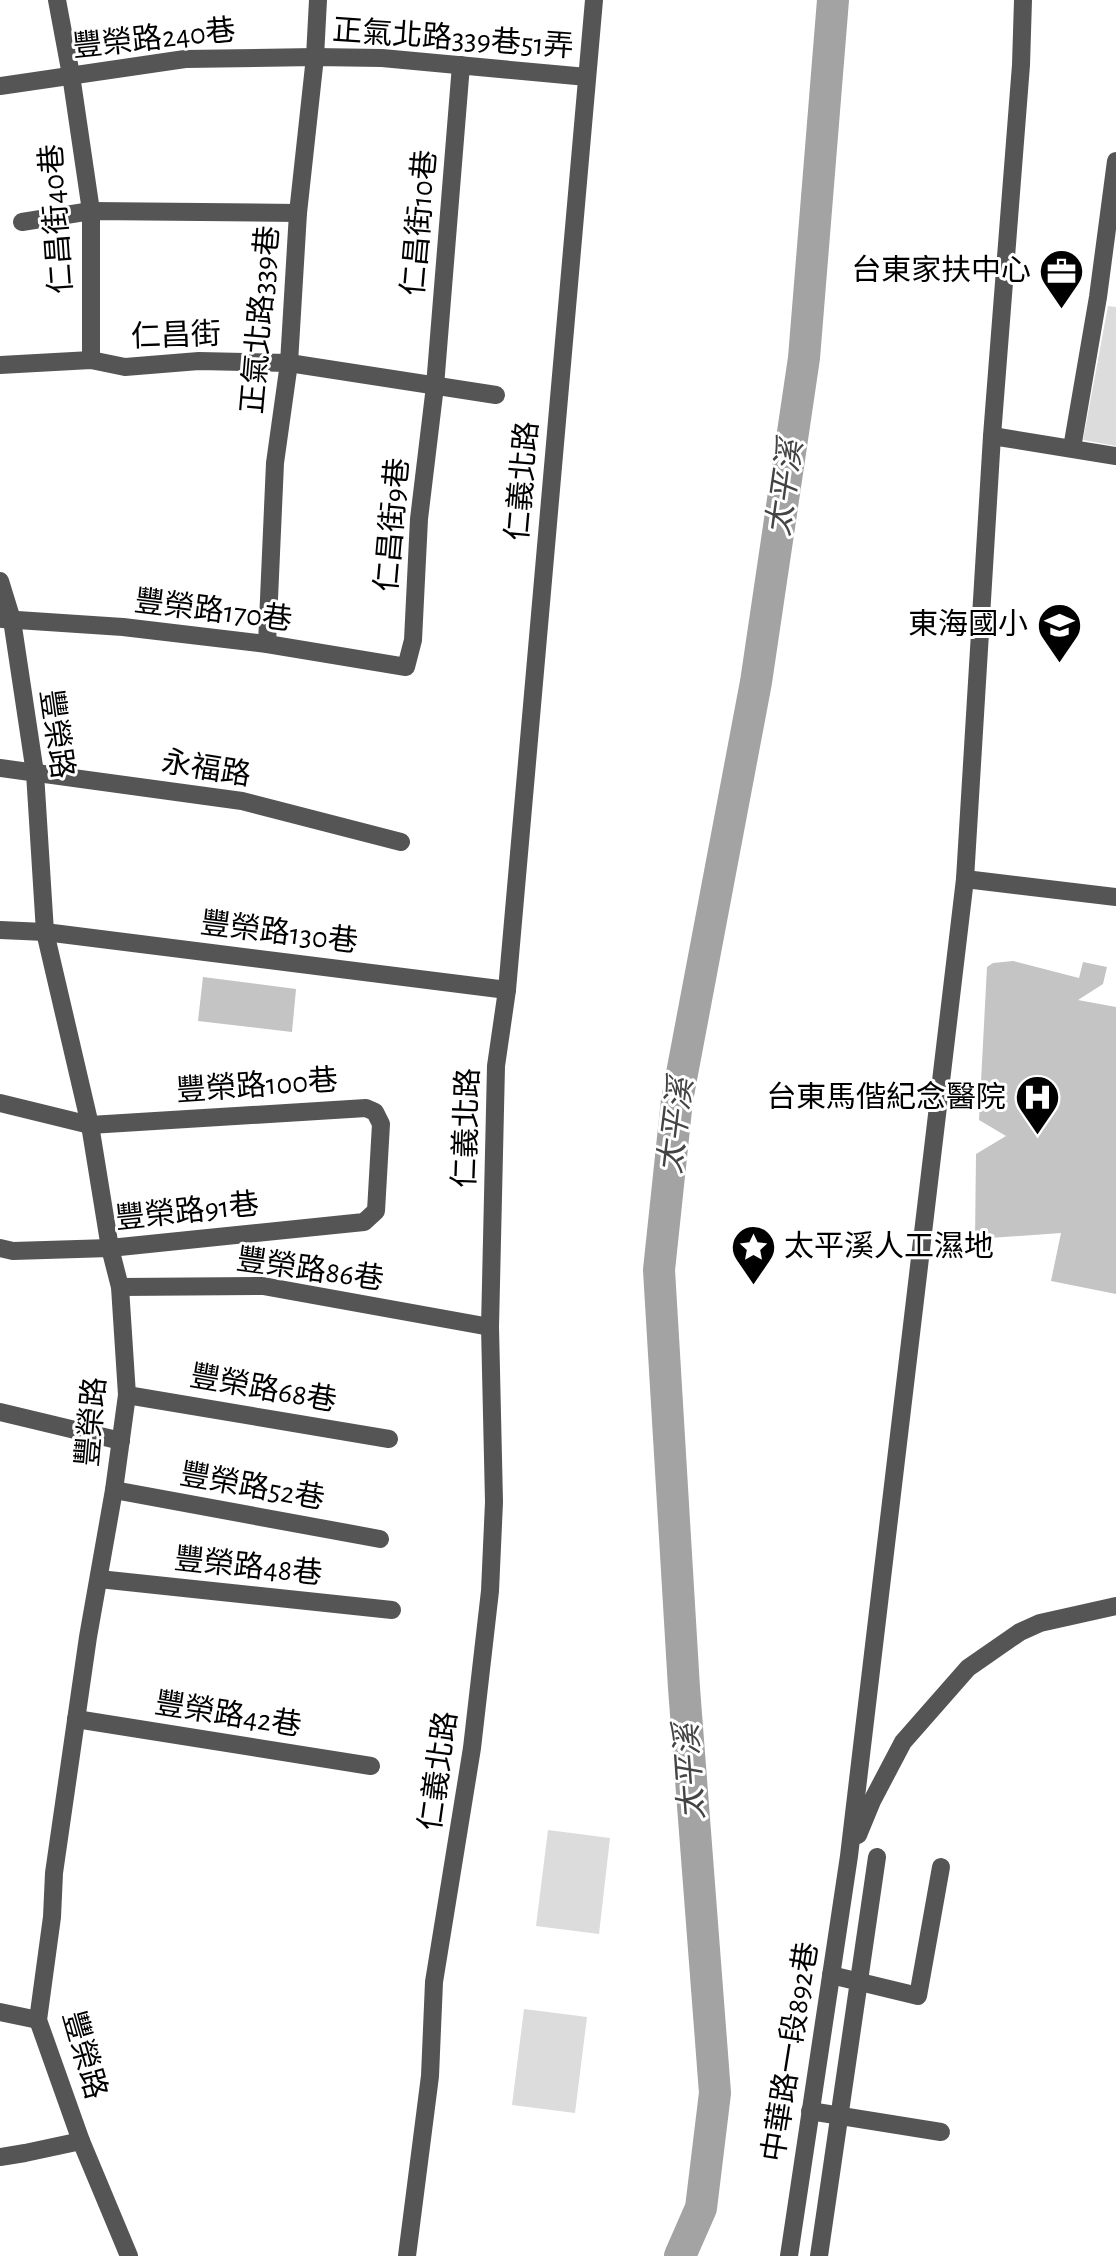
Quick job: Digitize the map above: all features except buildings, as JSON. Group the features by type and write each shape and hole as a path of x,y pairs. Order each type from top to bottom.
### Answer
{"street":[{"name":"仁昌街40巷","path":"57,0 91,211 91,360"},
{"name":"正氣北路339巷","path":"267,644 275,463 289,363 298,213 318,0"},
{"name":"仁義北路","path":"407,2256 430,2076 434,1982 472,1748 490,1591 494,1502 490,1327 496,1066 507,990 594,0"},
{"path":"849,1856 965,879 1023,0"},
{"name":"豐榮路240巷","path":"0,86 185,59 315,57"},
{"name":"正氣北路339巷51弄","path":"315,57 382,58 587,77"},
{"name":"仁昌街10巷","path":"435,386 461,65"},
{"path":"1072,448 1107,298 1116,161"},
{"path":"22,222 91,211 298,213"},
{"name":"仁昌街","path":"0,365 91,360 125,367 199,361 289,363 496,395"},
{"name":"仁昌街9巷","path":"406,667 413,640 419,519 435,386"},
{"path":"992,436 1116,456"},
{"name":"豐榮路","path":"0,581 35,773 45,932 90,1125 110,1248 120,1287 127,1395 54,1873 52,1917 38,2020 81,2141 129,2256"},
{"name":"豐榮路170巷","path":"6,619 123,627 267,644 406,667"},
{"name":"永福路","path":"0,768 242,801 401,842"},
{"path":"965,879 1116,897"},
{"name":"豐榮路130巷","path":"0,930 45,932 507,990"},
{"path":"0,1103 90,1125"},
{"name":"豐榮路100巷","path":"90,1125 366,1108 375,1112 381,1124 376,1211"},
{"name":"豐榮路91巷","path":"0,1248 13,1251 110,1248 364,1222 376,1211"},
{"name":"豐榮路86巷","path":"120,1287 263,1286 490,1327"},
{"name":"豐榮路68巷","path":"127,1395 389,1439"},
{"path":"0,1412 121,1441"},
{"name":"豐榮路52巷","path":"114,1490 380,1539"},
{"name":"豐榮路48巷","path":"99,1579 392,1610"},
{"path":"849,1856 872,1801 903,1742 968,1668 1020,1632 1040,1623 1116,1606"},
{"name":"豐榮路42巷","path":"76,1719 371,1766"},
{"name":"中華路一段892巷","path":"789,2256 849,1856"},
{"path":"819,2256 877,1857"},
{"path":"831,1975 918,1996 941,1867"},
{"path":"0,2012 38,2020"},
{"path":"810,2111 941,2132"},
{"path":"0,2157 81,2141"}],"shaded area":[{"path":"1108,306 1116,307 1116,446 1083,440"},
{"path":"548,1830 610,1838 599,1934 536,1926"},
{"path":"524,2009 587,2017 575,2113 512,2105"}],"waterway":[{"name":"太平溪","path":"680,2256 701,2208 715,2093 684,1688 659,1270 677,1100 756,682 804,358 833,0"}],"place":[{"name":"台東家扶中心","path":"1062,310"},
{"name":"東海國小","path":"1059,664"},
{"name":"台東馬偕紀念醫院","path":"1037,1137"},
{"name":"太平溪人工濕地","path":"753,1286"}]}
